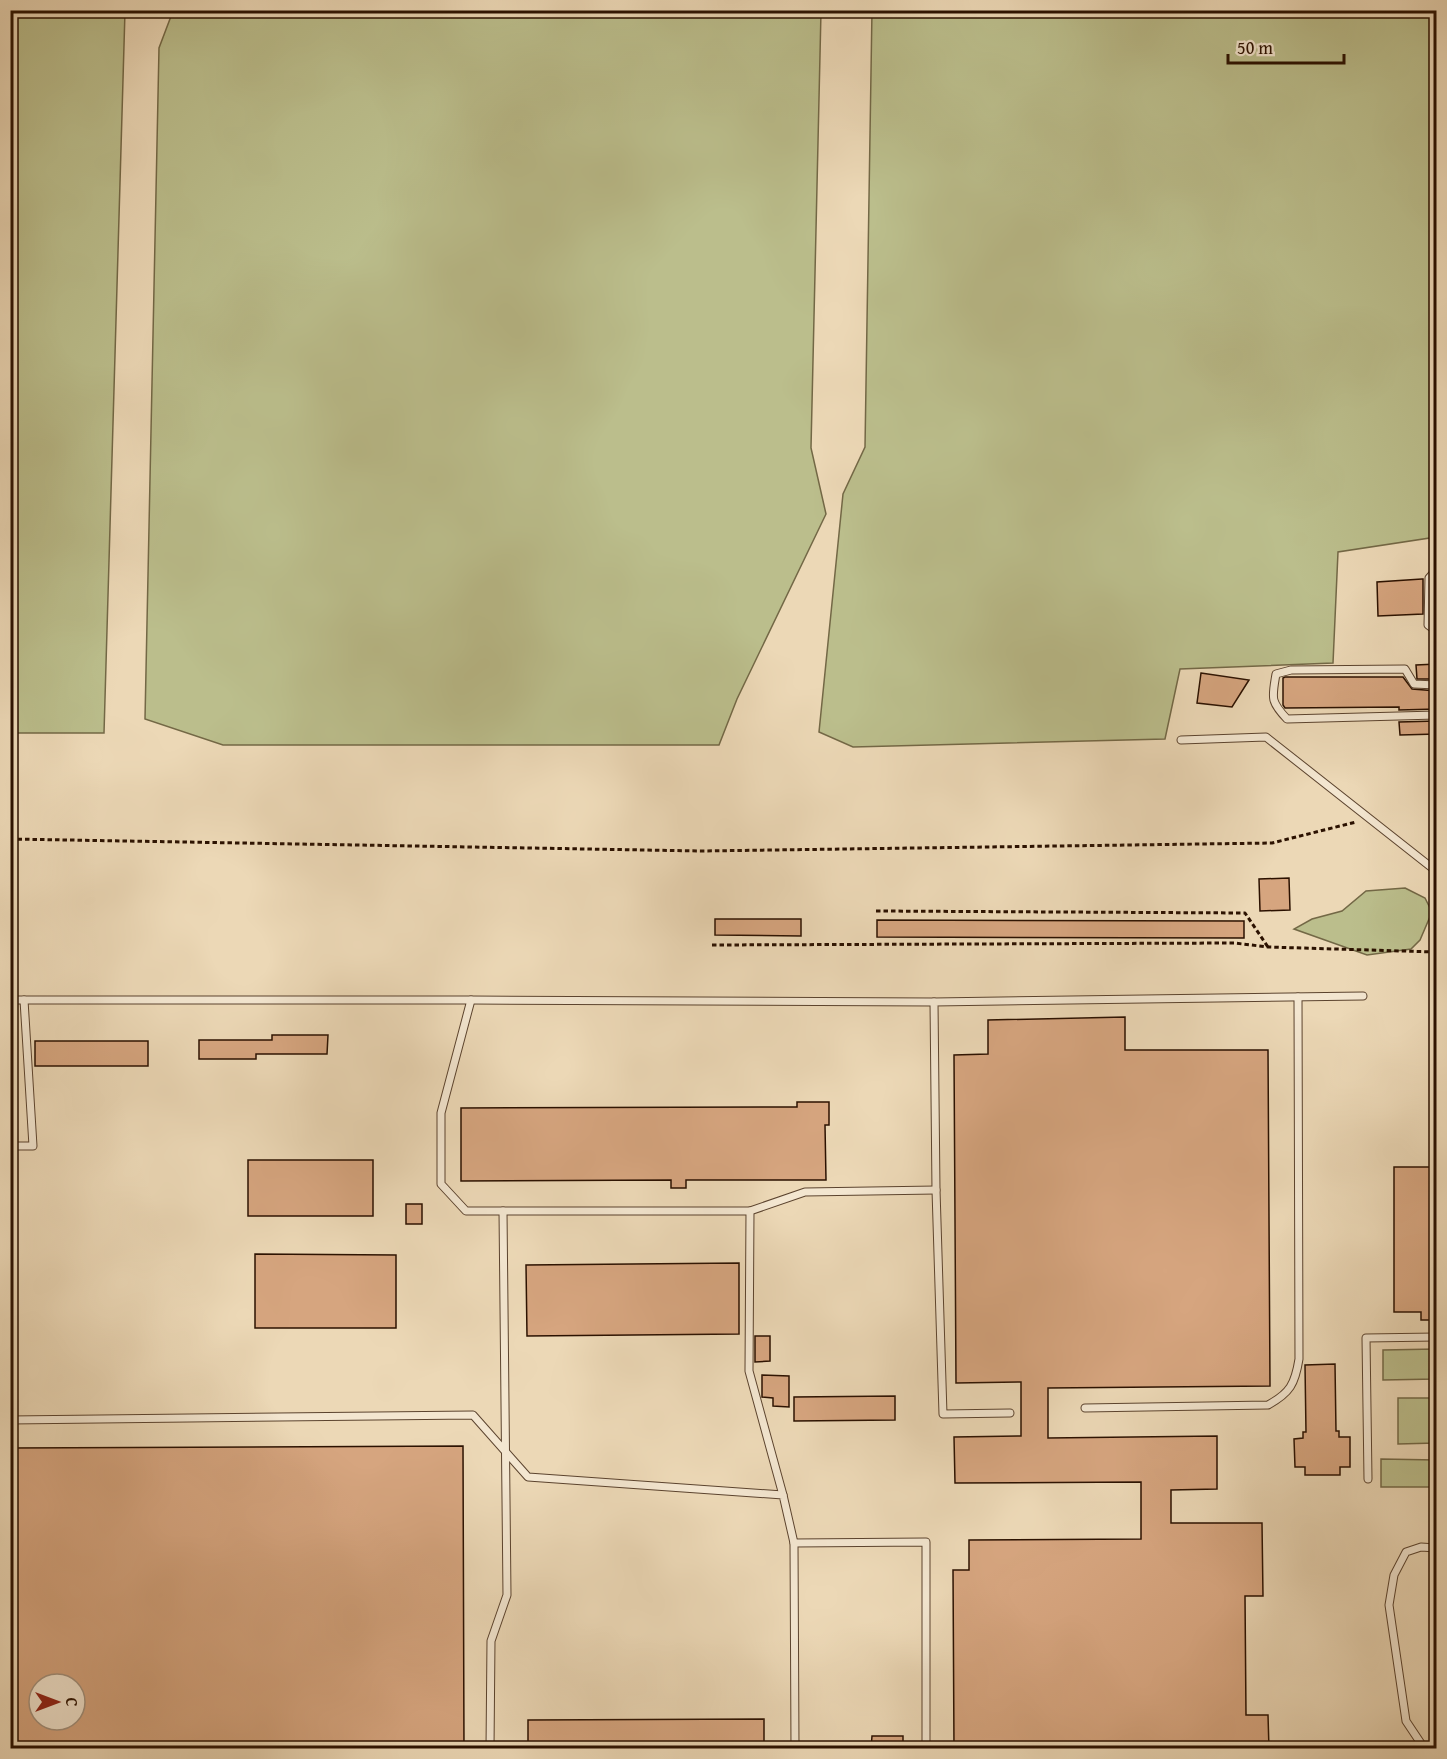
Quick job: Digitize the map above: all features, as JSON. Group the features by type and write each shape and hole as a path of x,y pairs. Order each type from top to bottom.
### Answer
{"lane":[{"path":"1437,570 1429,578 1428,625 1437,631"},
{"path":"1437,685 1414,684 1405,669 1291,670 1276,674 1273,693 1274,705 1287,719 1437,715"},
{"path":"1181,740 1266,737 1437,871"},
{"path":"10,1000 934,1002 1363,996"},
{"path":"1085,1408 1268,1405 1284,1396 1296,1378 1299,1359 1298,997"},
{"path":"10,1146 33,1146 24,1000"},
{"path":"471,1000 441,1113 441,1184 466,1211 750,1211 805,1192 936,1190"},
{"path":"934,1002 936,1190 943,1414 1010,1413"},
{"path":"490,1749 491,1641 507,1595 503,1211"},
{"path":"750,1211 749,1371 794,1544 795,1749"},
{"path":"1368,1479 1366,1338 1437,1337"},
{"path":"10,1420 473,1415 528,1477 783,1495"},
{"path":"794,1544 926,1542 926,1749"},
{"path":"1424,1749 1406,1721 1389,1605 1394,1575 1406,1552 1421,1548 1437,1548"}],"path":[{"path":"10,838 702,852 1272,843 1369,818"},
{"path":"876,911 1245,913 1268,947"},
{"path":"712,945 1234,943 1268,947 1437,952"}],"green space":[{"path":"872,10 1436,11 1436,537 1338,552 1333,663 1180,669 1165,739 853,747 819,732 843,494 865,447"},
{"path":"10,11 125,11 104,733 11,733"},
{"path":"173,11 821,11 811,448 826,514 737,699 719,745 223,745 145,719 159,48"},
{"path":"1405,888 1425,898 1432,912 1420,940 1411,949 1367,955 1294,929 1312,919 1342,911 1366,891"},
{"path":"1436,1349 1436,1379 1383,1380 1383,1350"},
{"path":"1398,1398 1436,1398 1436,1443 1398,1444"},
{"path":"1381,1459 1436,1460 1436,1487 1381,1487"}],"building":[{"path":"1423,579 1423,614 1378,616 1377,582"},
{"path":"1437,664 1437,679 1417,679 1416,665"},
{"path":"1201,673 1249,680 1232,707 1197,703"},
{"path":"1285,677 1403,677 1412,689 1437,691 1437,709 1285,708 1283,705 1283,678"},
{"path":"1437,721 1437,734 1400,735 1399,722"},
{"path":"1289,878 1290,910 1260,911 1259,879"},
{"path":"715,919 801,919 801,936 715,935"},
{"path":"877,920 1244,921 1244,938 877,937"},
{"path":"1125,1017 1125,1050 1268,1050 1270,1386 1048,1388 1048,1438 1217,1436 1217,1489 1171,1490 1171,1523 1262,1523 1263,1596 1245,1596 1246,1715 1268,1715 1269,1749 954,1749 953,1570 969,1570 969,1540 1141,1539 1141,1482 955,1483 954,1437 1021,1436 1021,1382 956,1383 954,1055 988,1054 988,1020"},
{"path":"272,1035 328,1035 327,1054 256,1054 256,1059 199,1059 199,1040 272,1040"},
{"path":"35,1041 148,1041 148,1066 35,1066"},
{"path":"797,1102 829,1102 829,1125 825,1125 826,1180 686,1180 686,1188 671,1188 671,1180 461,1181 461,1108 797,1107"},
{"path":"248,1160 373,1160 373,1216 248,1216"},
{"path":"1394,1167 1437,1167 1437,1320 1421,1320 1421,1312 1394,1312"},
{"path":"406,1204 422,1204 422,1224 406,1224"},
{"path":"255,1254 396,1255 396,1328 255,1328"},
{"path":"739,1263 739,1334 527,1336 526,1265"},
{"path":"755,1336 770,1336 770,1361 755,1362"},
{"path":"1335,1364 1336,1431 1339,1431 1339,1437 1350,1437 1350,1467 1340,1467 1340,1475 1305,1475 1305,1467 1295,1467 1294,1439 1303,1438 1303,1432 1306,1432 1305,1365"},
{"path":"762,1375 789,1376 789,1407 773,1406 773,1398 762,1397"},
{"path":"895,1396 895,1420 794,1421 794,1397"},
{"path":"463,1446 464,1749 10,1749 10,1448"},
{"path":"764,1719 764,1749 528,1749 528,1720"},
{"path":"872,1736 903,1736 903,1749 871,1749"}]}
